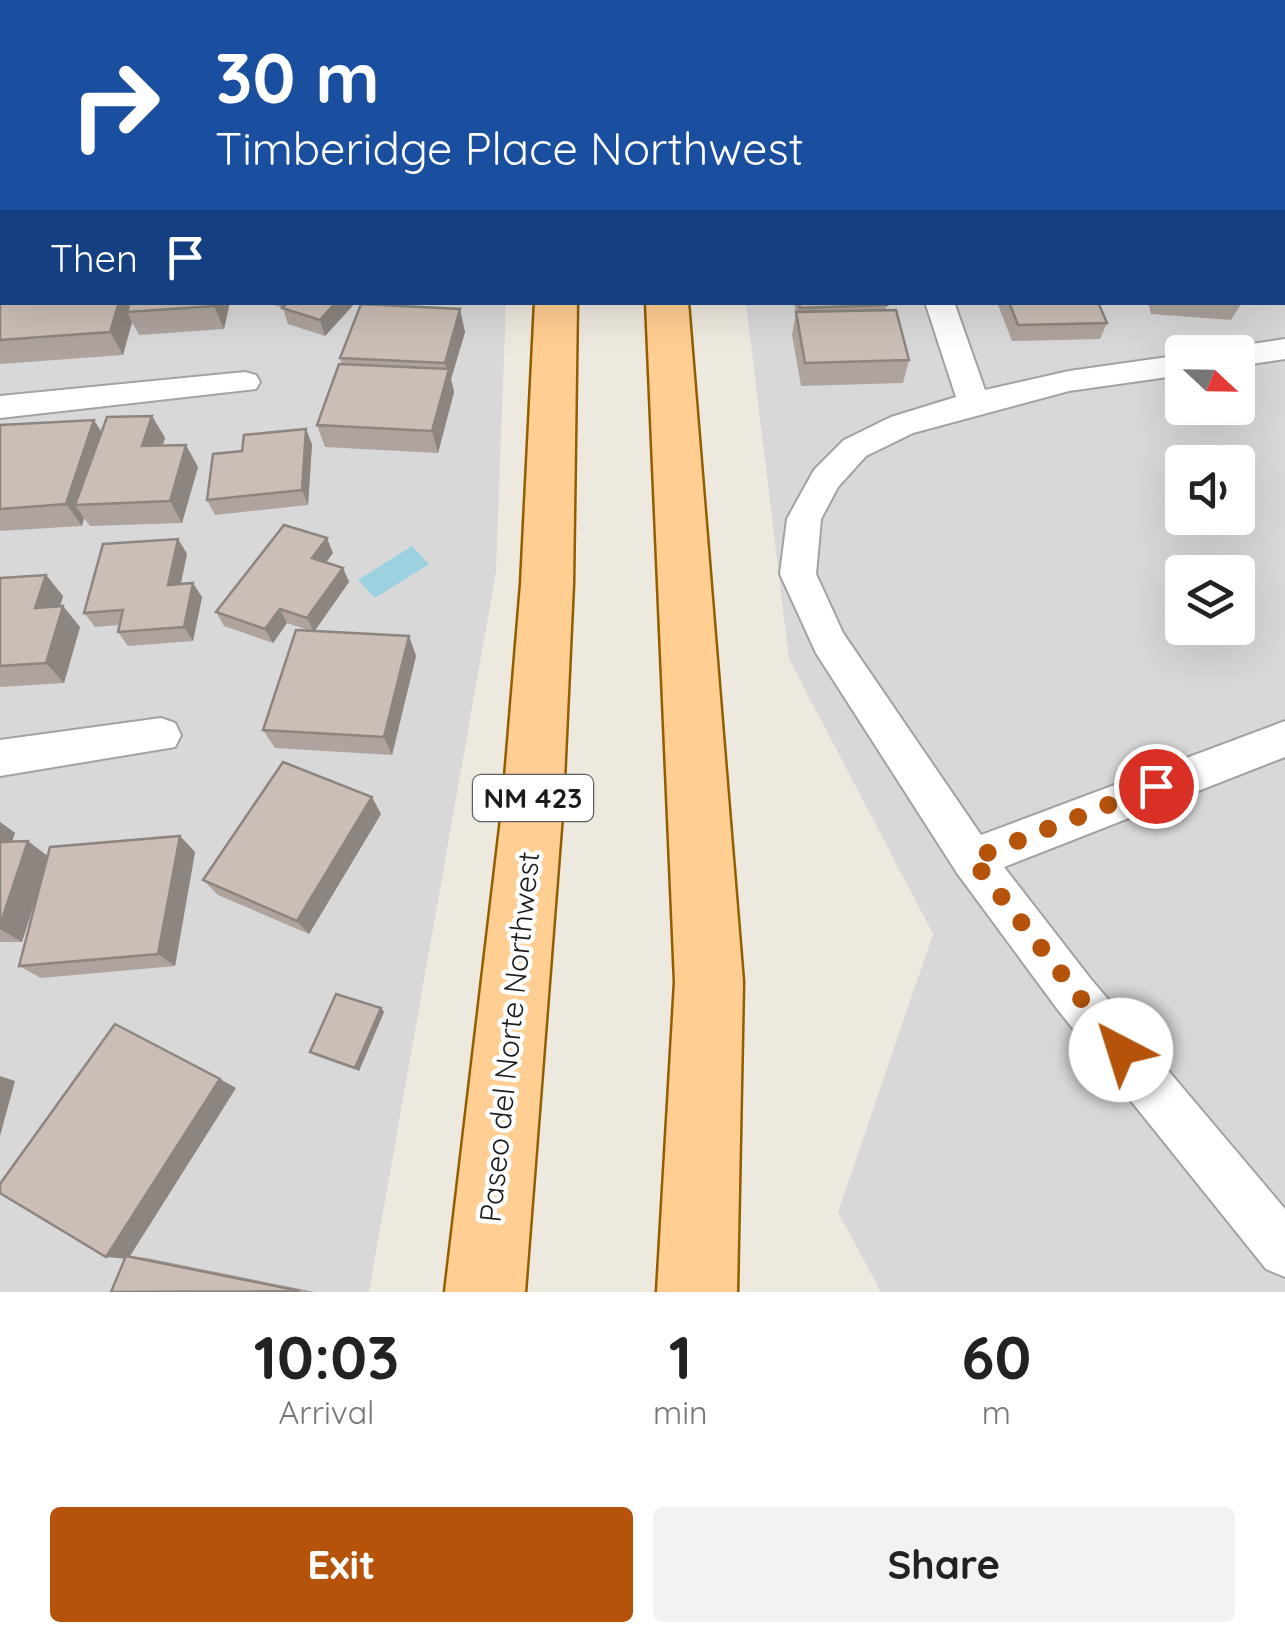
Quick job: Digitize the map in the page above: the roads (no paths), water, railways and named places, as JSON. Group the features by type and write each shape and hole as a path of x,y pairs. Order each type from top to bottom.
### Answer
{"main road":[{"name":"Paseo del Norte Northwest","path":"484,1292 534,782 547,584 556,305"},
{"path":"668,305 709,982 697,1292"}],"street":[{"path":"939,305 974,403"},
{"path":"1255,354 1285,350"},
{"path":"1165,367 974,403 902,424 855,448 826,480 804,519 798,574 829,642 972,859 1074,994 1285,1250"},
{"path":"0,407 245,382"},
{"path":"0,758 161,735"},
{"path":"972,859 1285,738"}],"water":[{"path":"412,546 429,564 375,598 358,580"}]}
